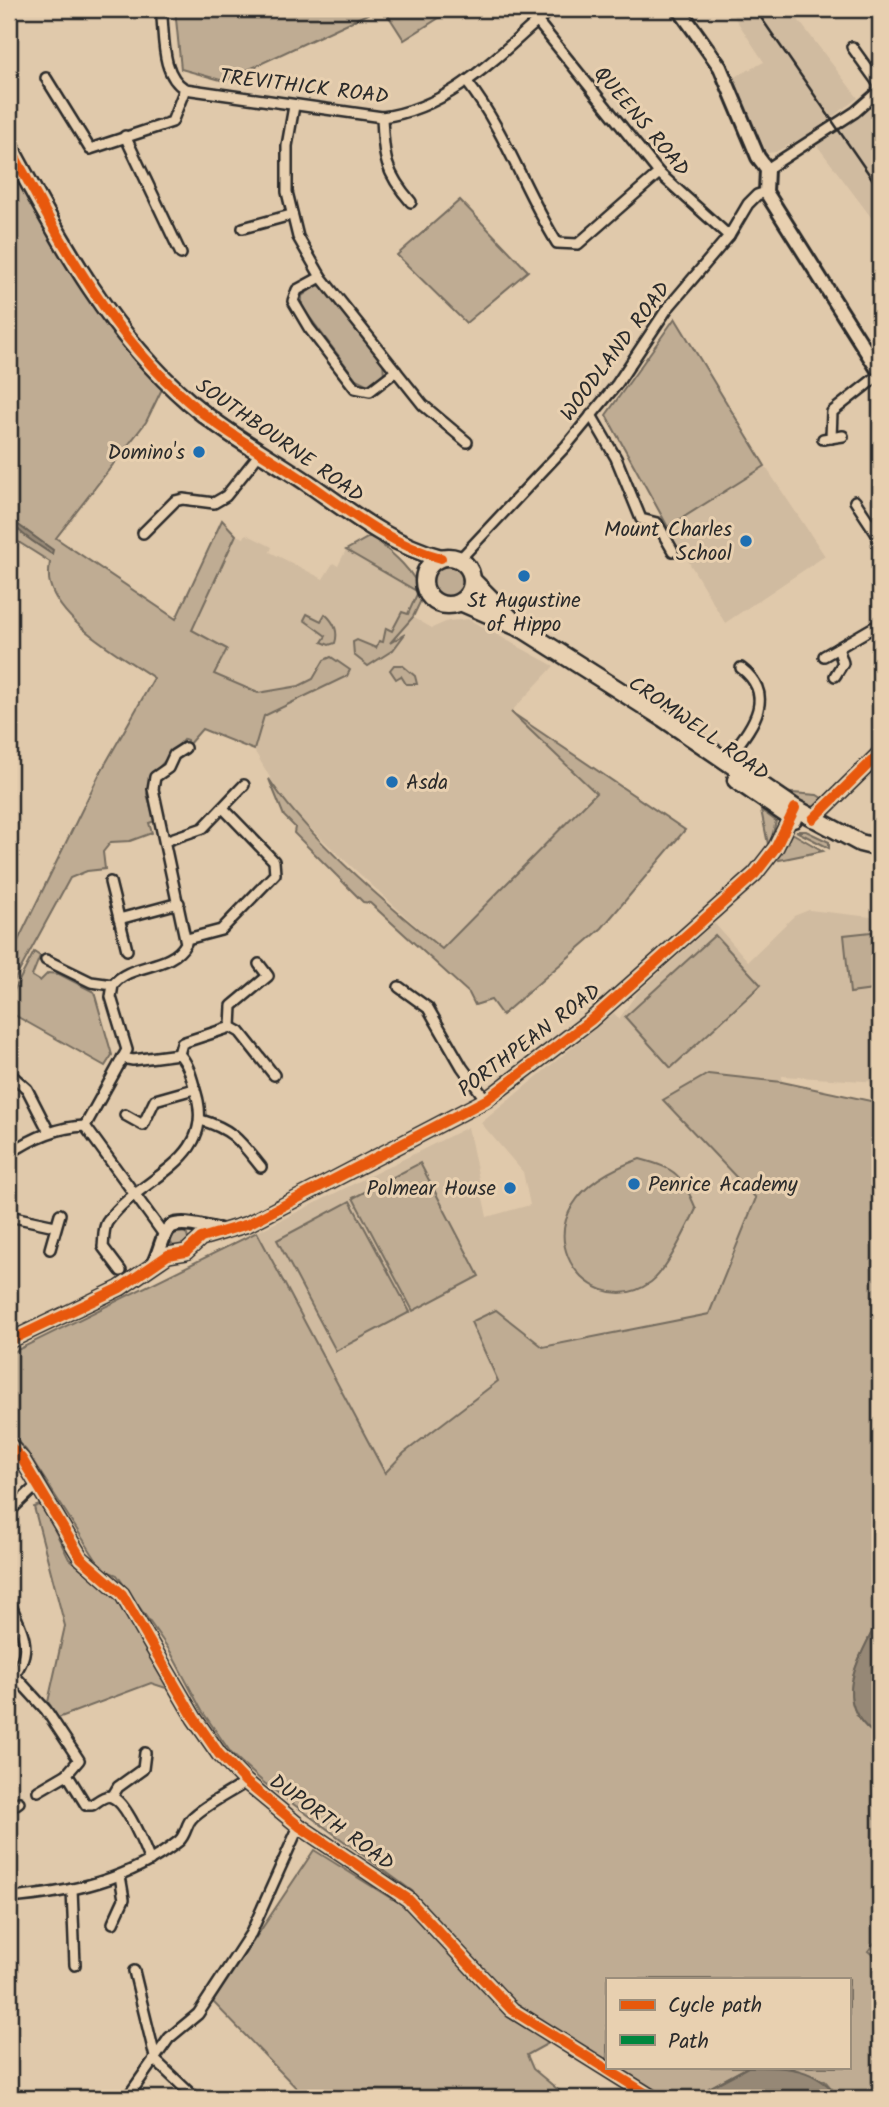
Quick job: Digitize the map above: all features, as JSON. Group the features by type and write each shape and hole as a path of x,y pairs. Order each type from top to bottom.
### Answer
{"highway":[{"name":"SOUTHBOURNE ROAD","path":"9,146 90,287 123,335 190,403 394,540 416,552 442,558"},
{"name":"SOUTHBOURNE ROAD","path":"394,540 425,578"},
{"path":"442,558 459,560 469,569 472,580 468,594 460,602 446,605 433,599 425,586 428,568 442,558"},
{"name":"CROMWELL ROAD","path":"472,580 524,630"},
{"name":"CROMWELL ROAD","path":"460,602 524,630 726,761 792,813"},
{"name":"CROMWELL ROAD","path":"584,670 633,709 792,813"},
{"path":"792,813 813,819 860,843 880,848"},
{"path":"792,813 844,844 880,855"}],"street":[{"path":"46,78 90,149 172,122 185,89 175,83 169,73 161,9"},
{"name":"TREVITHICK ROAD","path":"185,89 382,117 414,111 467,82 551,9"},
{"path":"679,9 720,67 758,157 767,169 766,192 880,373 832,412 827,438 843,436"},
{"name":"QUEENS ROAD","path":"537,21 659,173 729,236"},
{"path":"767,169 855,111 880,88 852,47"},
{"path":"467,82 503,135 532,203 557,243 578,244 659,173"},
{"path":"294,106 287,146 287,192 298,237 321,277 423,405 467,442"},
{"path":"382,117 383,148 391,178 411,202"},
{"path":"125,136 181,254"},
{"name":"WOODLAND ROAD","path":"459,560 622,378 667,309 729,236 748,204 757,195 766,192"},
{"path":"243,228 291,215"},
{"path":"321,277 297,290 293,300 309,328 355,388 370,391 397,372"},
{"path":"591,415 616,458 640,519 657,523 673,551"},
{"path":"143,533 176,502 183,499 214,503 226,496 261,452"},
{"path":"855,501 880,539"},
{"path":"824,656 874,627"},
{"path":"835,676 843,663 838,648"},
{"path":"726,761 751,727 762,697 757,685 741,668"},
{"path":"85,1126 127,1050 111,997 113,985 126,975 169,960 183,948 187,940 154,784 174,755 185,748"},
{"path":"813,819 880,753"},
{"path":"165,841 203,828 244,785"},
{"path":"187,940 221,930 275,874 274,861 223,808"},
{"name":"PORTHPEAN ROAD","path":"9,1340 120,1288 168,1255 179,1254 192,1247 201,1238 248,1224 421,1137 486,1100 591,1020 755,874 776,847 792,813"},
{"path":"110,882 127,950"},
{"path":"119,919 179,903"},
{"path":"46,960 91,982 113,985"},
{"path":"231,1027 232,1006 268,976 259,964"},
{"name":"PORTHPEAN ROAD","path":"399,987 428,1009 462,1067 486,1100"},
{"path":"121,1271 103,1247 106,1223 133,1195 184,1157 201,1120 188,1067 179,1054 182,1043 231,1027 240,1032 274,1075"},
{"path":"122,1058 133,1060 179,1054"},
{"path":"9,1073 27,1089 49,1132"},
{"path":"125,1115 143,1125 155,1100 194,1088"},
{"path":"201,1120 225,1127 234,1133 261,1167"},
{"path":"9,1154 49,1132 85,1126"},
{"path":"85,1126 133,1195 151,1214 169,1249 179,1254"},
{"path":"50,1249 60,1213"},
{"path":"151,1214 179,1225 193,1234 192,1247"},
{"path":"9,1216 55,1226"},
{"name":"PORTHPEAN ROAD","path":"152,1266 165,1238 179,1225 223,1230"},
{"name":"DUPORTH ROAD","path":"9,1445 38,1483 81,1558 122,1594 194,1718 219,1754 246,1783 299,1826 408,1899 512,2010 653,2098"},
{"path":"9,1511 38,1483"},
{"path":"9,1601 25,1639 26,1653 11,1678 46,1710 79,1760 67,1774 38,1791"},
{"path":"67,1774 86,1805 112,1797 118,1787 143,1769 145,1753"},
{"path":"9,1898 72,1889 120,1876 150,1861 182,1838 192,1818 246,1783"},
{"path":"112,1797 135,1827 150,1861"},
{"path":"9,1809 19,1802"},
{"path":"127,2098 156,2061 169,2038 198,2014 251,1933 299,1826"},
{"path":"9,1853 9,1866"},
{"path":"113,1923 124,1899 120,1876"},
{"path":"72,1889 75,1965"},
{"path":"134,1971 156,2061 195,2098"}],"shaded area":[{"path":"175,9 378,9 224,81 181,69"},
{"path":"392,9 453,9 404,40 386,12"},
{"path":"729,9 790,9 858,98 809,134 776,152 767,153 733,78 764,62"},
{"path":"869,110 880,131 880,229 816,144"},
{"path":"9,133 85,261 123,335 163,387 146,422 56,538 176,619 222,520 236,535 192,630 227,649 214,674 258,693 299,686 313,679 324,660 331,657 350,670 347,676 264,716 254,750 202,729 188,745 184,739 154,773 147,794 155,821 149,823 152,833 130,841 111,842 103,852 105,869 87,871 70,878 9,990 9,959 99,775 154,678 109,649 79,625 56,599 49,582 50,562 9,536 9,518 45,549 52,550 17,524 9,512"},
{"path":"460,200 528,271 466,323 397,255"},
{"path":"317,285 324,287 383,360 384,376 370,386 356,379 302,307 302,296"},
{"path":"675,318 765,466 668,527 606,415"},
{"name":"Mount Charles School","path":"765,466 825,556 725,623 668,527"},
{"path":"9,512 17,524 53,550 52,554 19,530"},
{"path":"246,534 272,547 270,552 323,579 333,563 338,566 346,550 418,591 409,615 432,628 448,621 468,619 554,666 511,712 596,793 441,949 287,807 254,750 268,697 185,661 194,619 236,535 244,538"},
{"path":"371,536 408,570 423,596 413,617 390,643 405,634 393,650 368,666 354,655 353,642 357,640 376,648 379,641 383,642 386,628 392,631 402,612 408,614 418,592 346,550"},
{"path":"447,564 459,569 464,581 459,593 447,598 435,593 430,581 435,569"},
{"path":"307,614 321,621 325,614 328,617 336,630 335,643 329,645 322,642 326,636 304,620"},
{"path":"394,665 402,665 415,676 417,684 406,684 401,676 396,679 390,670"},
{"path":"511,712 685,830 602,928 502,1015 491,1000 475,1005 469,993 370,903 363,902 294,833 295,827 284,816 269,779 326,847 442,949 596,793"},
{"path":"780,792 817,795 825,800 811,808"},
{"path":"761,810 776,821 770,845 768,844"},
{"path":"796,831 806,831 829,842 829,848"},
{"path":"792,833 823,851 779,860 777,855 789,842 787,837"},
{"name":"Penrice Academy","path":"809,910 880,918 880,1082 782,1076 782,1082 709,1074 756,1198 709,1314 543,1347 404,1453 385,1474 257,1232 468,1127 487,1217 530,1205 523,1172 481,1123 614,1013 619,1019 637,993 714,923 748,961 794,916"},
{"path":"880,931 880,989 850,993 844,935"},
{"path":"715,935 761,985 671,1068 625,1017"},
{"path":"34,952 40,956 32,976 40,981 48,973 59,974 94,992 112,1055 105,1066 9,1012 9,1000"},
{"path":"708,1074 782,1082 880,1103 880,1120 873,1147 880,1150 880,1616 857,1665 851,1696 864,1725 880,1738 880,1936 868,1951 880,1961 880,2098 840,2098 825,2081 792,2068 850,2068 850,1978 606,1978 606,2061 565,2034 527,2055 533,2069 568,2098 306,2098 213,2002 314,1850 392,1899 412,1891 263,1782 231,1753 202,1711 170,1651 117,1575 102,1569 26,1450 9,1432 9,1354 257,1232 385,1473 404,1453 498,1381 471,1322 496,1310 543,1347 709,1314 756,1198 663,1100"},
{"path":"640,1159 662,1166 676,1175 696,1209 670,1259 651,1282 626,1292 602,1290 582,1277 568,1256 564,1232 573,1205 597,1180"},
{"path":"420,1163 479,1276 413,1311 353,1198"},
{"path":"350,1201 410,1312 336,1351 277,1240"},
{"path":"179,1230 185,1233 188,1239 185,1245 179,1248 173,1245 170,1239 173,1233"},
{"path":"42,1504 69,1559 120,1599 172,1690 151,1683 58,1718 48,1702 65,1626 34,1507"},
{"path":"880,1616 880,1738 864,1725 851,1696 857,1665"},
{"path":"617,2068 746,2068 708,2089 711,2098 662,2098"},
{"path":"746,2068 788,2068 810,2074 830,2087 840,2098 711,2098 707,2089"}],"railway":[{"path":"755,9 880,190"}],"cycle path":[{"path":"9,146 87,282 160,375 217,424 355,516 405,545 441,558"},
{"path":"813,819 880,753"},
{"path":"9,1341 120,1288 168,1255 186,1252 201,1238 248,1224 486,1100 591,1020 755,874 776,847 795,808"},
{"path":"9,1445 22,1459 81,1558 122,1594 194,1718 219,1754 246,1782 299,1826 408,1899 512,2010 653,2098"}],"place":[{"name":"Domino's","path":"199,452"},
{"name":"Mount Charles School","path":"746,541"},
{"name":"St Augustine of Hippo","path":"524,576"},
{"name":"Asda","path":"392,782"},
{"name":"Penrice Academy","path":"634,1184"},
{"name":"Polmear House","path":"510,1188"}]}
